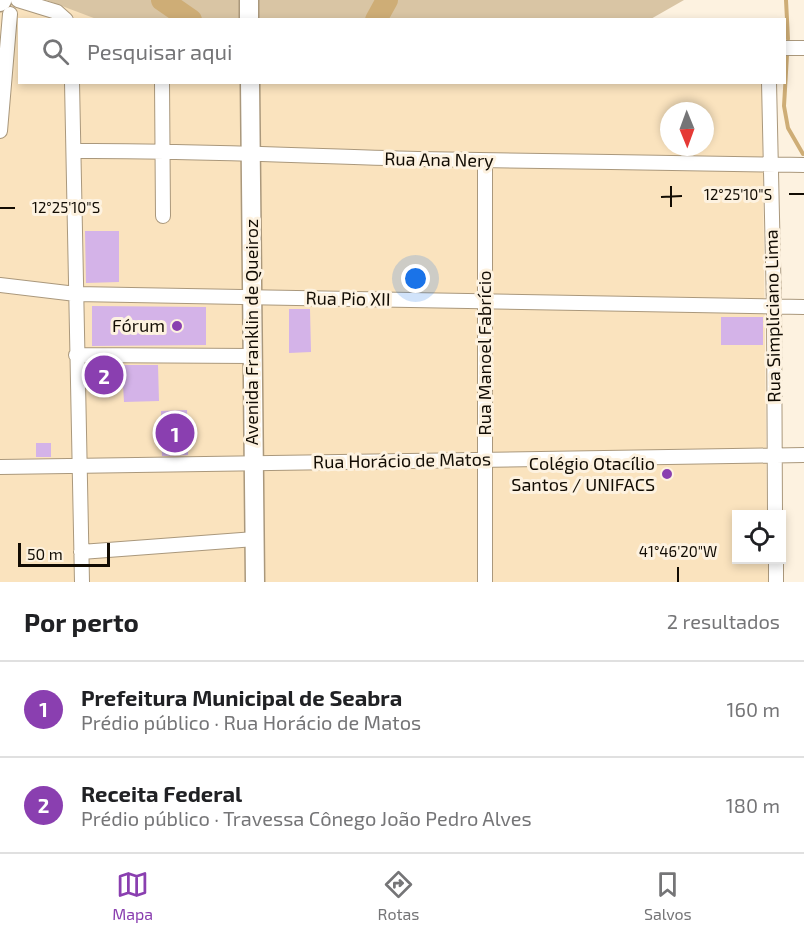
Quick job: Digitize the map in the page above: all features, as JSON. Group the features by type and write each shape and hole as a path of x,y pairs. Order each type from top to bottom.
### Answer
{"main road":[{"name":"Avenida Franklin de Queiroz","path":"250,84 255,582"}],"street":[{"path":"0,131 8,3 57,12 64,18"},
{"path":"72,84 82,582"},
{"path":"162,84 163,216"},
{"name":"Rua Simpliciano Lima","path":"769,84 774,306 775,510"},
{"name":"Rua Ana Nery","path":"74,150 162,150 251,155 485,161 804,165"},
{"name":"Rua Manoel Fabrício","path":"485,161 485,582"},
{"name":"Rua Pio XII","path":"0,285 76,294 804,307"},
{"path":"76,355 252,356"},
{"name":"Rua Horácio de Matos","path":"0,466 804,455"},
{"path":"81,552 255,539"},
{"path":"776,564 776,582"}],"shaded area":[{"path":"0,0 201,0 338,18 18,18 18,84 762,84 767,510 732,510 732,564 768,564 768,582 0,582"},
{"path":"46,0 684,0 652,18 94,18"}],"building":[{"path":"85,231 119,231 119,282 86,283"},
{"path":"92,306 206,307 206,345 92,346"},
{"path":"289,309 310,309 311,352 289,353"},
{"path":"721,317 763,317 763,345 721,345"},
{"path":"99,365 158,365 159,401 124,402 123,385 99,386"},
{"path":"187,410 188,455 162,456 161,411"},
{"path":"36,443 51,443 51,457 36,457"}],"waterway":[{"path":"162,0 188,18"},
{"path":"377,18 387,0"},
{"path":"786,0 788,39"},
{"path":"786,72 787,55"},
{"path":"785,84 784,106 788,128 803,154"}],"place":[{"name":"Fórum","path":"177,326"},
{"name":"Receita Federal","path":"104,375"},
{"name":"Prefeitura Municipal de Seabra","path":"175,433"},
{"name":"Colégio Otacílio Santos / UNIFACS","path":"667,474"}]}
